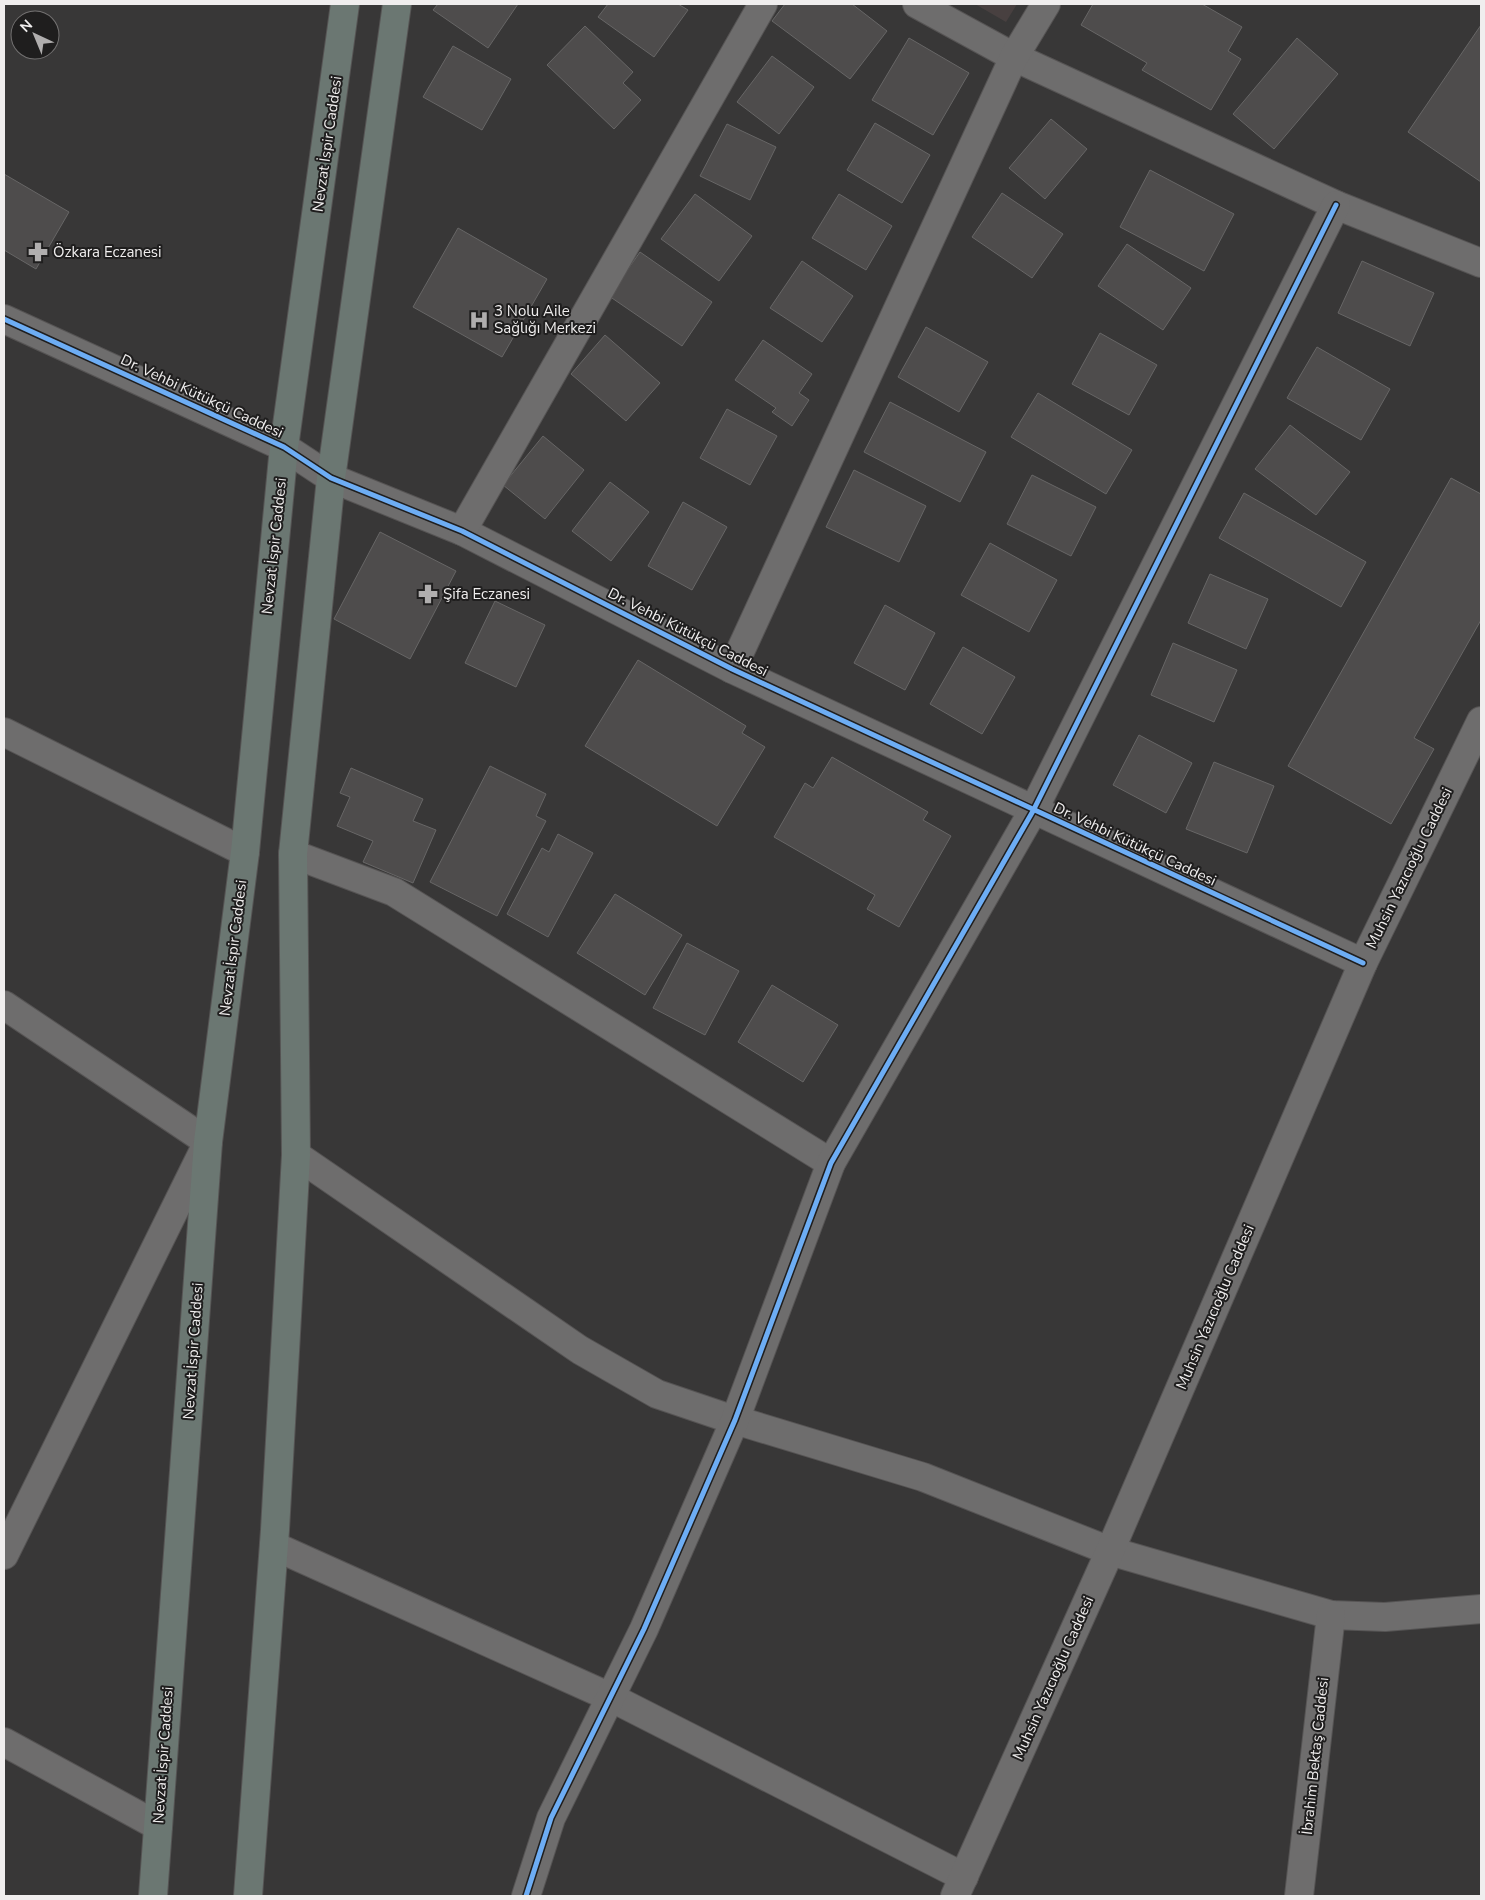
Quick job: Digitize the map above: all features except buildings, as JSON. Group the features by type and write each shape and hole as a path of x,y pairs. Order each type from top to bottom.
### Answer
{"main road":[{"name":"Nevzat İspir Caddesi","path":"152,1896 208,1142 245,852 284,447 345,4"},
{"path":"248,1896 274,1546 296,1155 293,854 331,478 398,4"}],"street":[{"path":"462,532 763,4"},
{"path":"917,4 1014,57 1336,205 1481,263"},
{"path":"732,669 1014,57 1046,4"},
{"path":"526,1896 551,1818 644,1629 735,1420 831,1163 1032,810 1336,205"},
{"name":"Dr. Vehbi Kütükçü Caddesi","path":"4,319 284,447 331,478 462,532 732,669 1363,963"},
{"name":"Muhsin Yazıcıoğlu Caddesi","path":"960,1887 1110,1551 1363,963 1481,721"},
{"path":"4,732 245,852"},
{"path":"293,854 394,892 831,1163"},
{"path":"4,1005 208,1142 4,1555"},
{"path":"296,1155 580,1350 657,1394 735,1420 923,1477 1110,1551 1331,1615 1385,1617 1481,1609"},
{"path":"274,1546 610,1697 960,1887"},
{"name":"İbrahim Bektaş Caddesi","path":"1299,1896 1331,1615"},
{"path":"4,1742 158,1826"}],"shaded area":[{"path":"975,4 1017,4 1006,22"}],"cycle path":[{"path":"526,1896 551,1818 644,1629 735,1420 831,1163 1033,811 1336,205"},
{"path":"4,319 284,447 331,478 462,531 732,669 1363,963"}],"place":[{"name":"Özkara Eczanesi","path":"38,252"},
{"name":"3 Nolu Aile Sağlığı Merkezi","path":"479,320"},
{"name":"Şifa Eczanesi","path":"428,594"}]}
